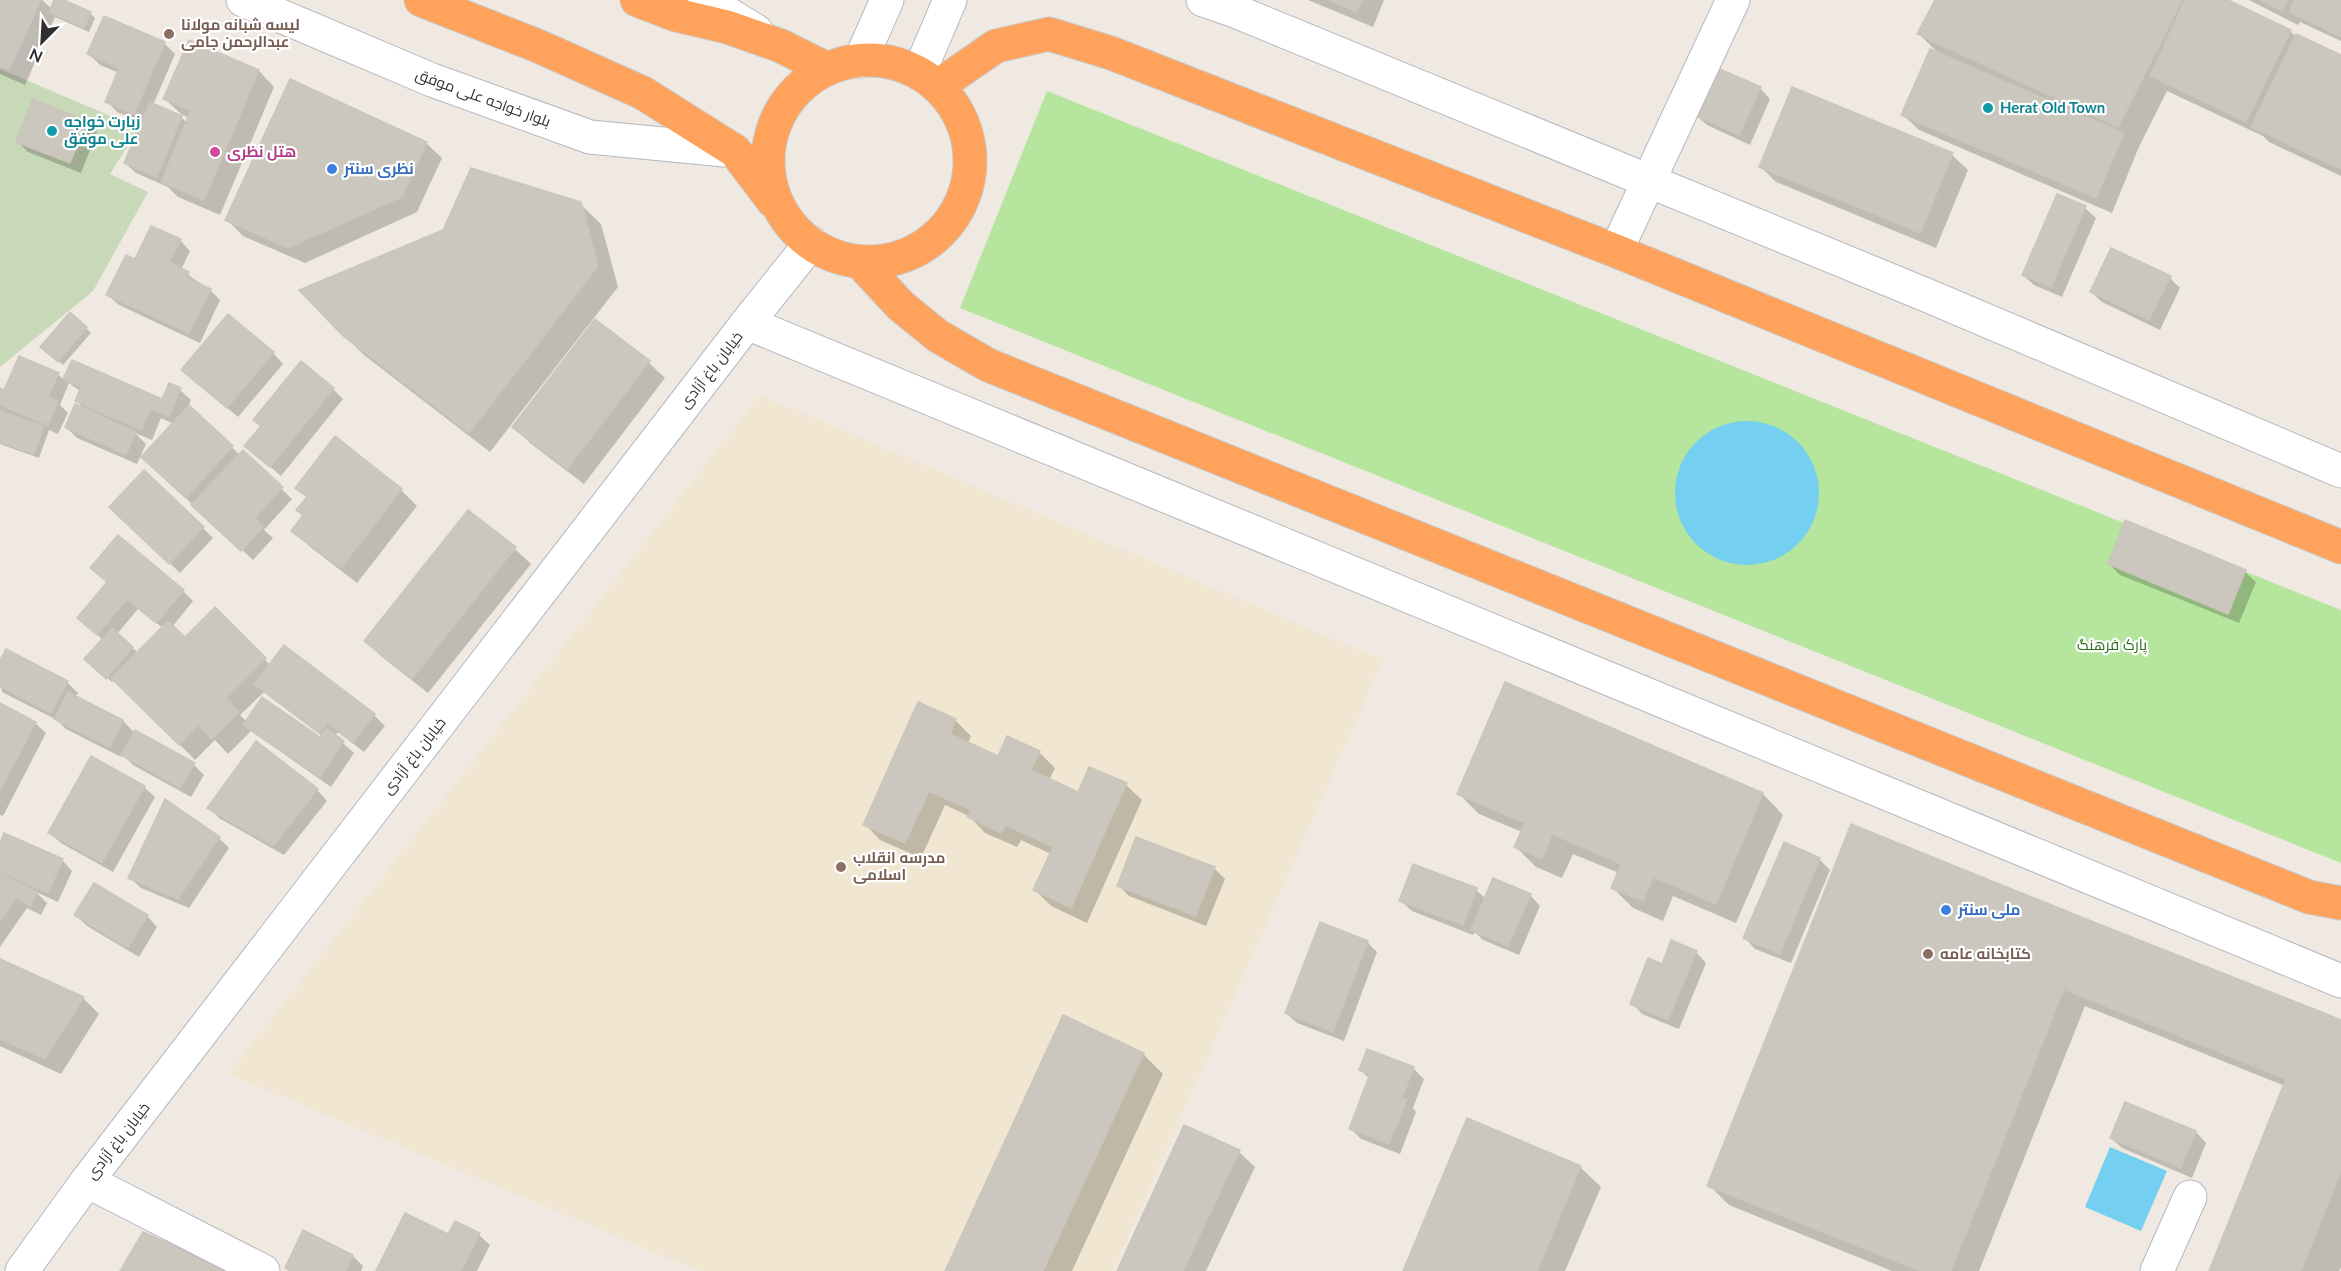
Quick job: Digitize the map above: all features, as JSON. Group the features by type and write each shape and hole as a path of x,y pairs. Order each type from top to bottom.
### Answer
{"highway":[{"path":"421,0 538,46 644,93 735,152 794,228 811,243 834,256 860,262 888,260 915,251 938,236 956,214 967,189 970,160 967,134 955,108 928,79 898,64 874,60 827,69 804,83 785,104 773,128 768,156 770,183 780,209"},
{"path":"638,0 676,15 727,27 781,46 827,69"},
{"path":"928,79 996,46 1049,34 1111,53 1616,251 2341,547"},
{"path":"860,262 901,306 938,336 988,365 2309,897 2341,903"}],"street":[{"name":"بلوار خواجه علی موفق","path":"243,0 432,80 591,137 735,152"},
{"path":"705,0 781,46"},
{"path":"860,61 887,0"},
{"path":"928,79 950,0"},
{"path":"1203,0 1235,11 1942,301 2341,471"},
{"path":"1616,251 1733,0"},
{"name":"خیابان باغ آزادی","path":"22,1271 87,1181 811,243"},
{"path":"747,323 2341,981"},
{"path":"87,1181 263,1271"},
{"path":"2157,1271 2190,1197"}],"shaded area":[{"name":"مدرسه انقلاب اسلامی","path":"760,395 1383,660 1113,1271 699,1271 228,1074"}],"green space":[{"path":"0,69 139,128 110,174 148,192 93,291 0,367"},
{"name":"پارک فرهنگ","path":"1047,91 2341,610 2341,863 960,308"}],"water":[{"path":"1747,421 1775,426 1798,442 1814,465 1819,493 1814,521 1798,544 1775,560 1747,565 1719,560 1696,544 1680,521 1675,493 1680,465 1696,442 1719,426"},
{"path":"2110,1147 2167,1171 2141,1231 2085,1207"}],"building":[{"path":"0,0 41,0 9,70 0,66"},
{"path":"54,0 64,0 91,12 84,28 49,12"},
{"path":"1328,0 1362,0 1357,12"},
{"path":"1935,0 2182,0 2118,127 1917,34"},
{"path":"2185,0 2228,0 2291,30 2246,122 2150,76"},
{"path":"2260,0 2287,0 2282,11"},
{"path":"2294,0 2341,0 2341,37 2289,12"},
{"path":"104,16 165,42 134,114 105,102 119,68 87,54"},
{"path":"2296,34 2341,55 2341,169 2251,127"},
{"path":"189,40 259,70 204,200 161,182 191,110 163,99"},
{"path":"1930,49 2124,133 2096,198 1901,115"},
{"path":"1715,67 1761,87 1739,135 1694,115"},
{"name":"نظری سنتر","path":"290,79 427,142 402,197 288,248 225,220"},
{"path":"1792,87 1953,153 1920,233 1759,167"},
{"name":"زبارت خواجه علی موفق","path":"33,99 87,121 70,163 16,142"},
{"path":"150,102 182,116 157,177 124,163"},
{"path":"471,168 581,202 598,266 469,433 342,335 299,290 443,230"},
{"path":"2057,194 2086,206 2051,287 2022,275"},
{"path":"151,226 181,239 169,262 189,272 186,277 211,289 189,333 106,295 126,255 135,259"},
{"path":"2111,248 2171,276 2149,320 2090,292"},
{"path":"70,312 87,327 58,362 40,347"},
{"path":"228,314 274,352 227,408 181,370"},
{"path":"595,319 650,361 567,469 512,427"},
{"path":"19,356 59,373 48,397 58,401 48,425 0,405 0,388 4,390"},
{"path":"72,360 162,399 169,383 181,388 169,417 151,409 141,430 75,401 81,387 63,379"},
{"path":"301,361 334,388 270,467 244,446 261,426 253,420"},
{"path":"75,404 136,432 126,455 65,427"},
{"path":"189,405 233,446 186,498 141,457"},
{"path":"0,411 44,426 34,454 0,442"},
{"path":"335,436 402,489 341,568 291,531 303,515 296,510 307,497 295,488"},
{"path":"243,450 283,487 255,518 263,527 241,551 191,505"},
{"path":"144,470 204,527 169,564 109,507"},
{"path":"468,510 516,547 412,679 364,641"},
{"path":"2125,520 2246,570 2228,614 2108,564"},
{"path":"118,535 184,590 156,623 127,599 97,635 77,618 107,582 90,568"},
{"path":"215,607 266,658 226,698 239,712 212,739 198,725 179,745 111,678 168,621 185,637"},
{"path":"112,628 133,647 106,679 84,659"},
{"path":"284,645 375,714 353,743 327,723 319,733 254,684"},
{"path":"6,649 68,681 51,713 0,687 0,660"},
{"path":"1505,682 1763,793 1716,904 1653,877 1643,901 1611,888 1621,864 1552,834 1542,859 1514,847 1525,823 1457,794"},
{"path":"68,692 123,720 110,748 54,719"},
{"path":"262,697 320,737 326,728 344,741 320,777 243,725"},
{"path":"918,702 956,719 950,734 998,756 1007,736 1040,751 1031,770 1078,792 1089,767 1127,783 1071,908 1033,890 1053,847 1005,825 1001,833 967,817 971,810 929,791 905,843 863,825"},
{"path":"0,703 36,722 0,791"},
{"path":"135,730 195,763 180,788 121,755"},
{"path":"256,741 318,789 273,846 207,808"},
{"path":"91,756 145,786 102,863 48,833"},
{"path":"165,799 220,837 178,899 128,878"},
{"path":"1851,824 1878,835 1857,886 1831,875"},
{"path":"4,833 63,859 48,893 0,872 0,843"},
{"path":"1878,835 2091,921 2040,1049 1826,963"},
{"path":"1136,837 1215,867 1196,916 1117,886"},
{"path":"1784,842 1820,858 1780,954 1743,938"},
{"path":"1413,864 1477,888 1463,925 1399,901"},
{"path":"0,874 37,892 31,906 16,898 0,922"},
{"path":"1831,875 1857,886 1826,963 1800,953"},
{"path":"1493,878 1531,894 1508,946 1471,930"},
{"path":"94,883 148,915 128,948 74,915"},
{"path":"2091,921 2314,1009 2286,1079 2063,989"},
{"path":"1320,922 1368,941 1333,1032 1285,1013"},
{"path":"1671,940 1697,951 1668,1020 1630,1004 1648,958 1662,964"},
{"path":"1800,953 2040,1049 1978,1204 1738,1108"},
{"path":"0,959 84,997 45,1059 0,1039"},
{"path":"2314,1009 2341,1020 2341,1171 2301,1271 2209,1271"},
{"path":"1063,1015 1144,1053 1043,1271 945,1271"},
{"path":"1367,1049 1414,1067 1402,1098 1407,1100 1389,1144 1349,1129 1370,1074 1359,1070"},
{"path":"2125,1102 2196,1131 2181,1168 2110,1138"},
{"path":"1738,1108 1978,1204 1951,1271 1920,1271 1707,1186"},
{"path":"1467,1118 1581,1166 1537,1271 1403,1271"},
{"path":"1184,1125 1240,1150 1183,1271 1117,1271"},
{"path":"405,1213 448,1234 455,1221 480,1233 461,1271 376,1271"},
{"path":"303,1230 353,1255 346,1271 291,1271 285,1268"},
{"path":"143,1232 233,1271 120,1271"}],"place":[{"name":"لیسه شبانه مولانا عبدالرحمن جامی","path":"169,34"},
{"name":"Herat Old Town","path":"1988,108"},
{"name":"زبارت خواجه علی موفق","path":"52,131"},
{"name":"هتل نظری","path":"215,152"},
{"name":"نظری سنتر","path":"332,169"},
{"name":"مدرسه انقلاب اسلامی","path":"841,867"},
{"name":"ملی سنتر","path":"1946,910"},
{"name":"کتابخانه عامه","path":"1928,954"}]}
